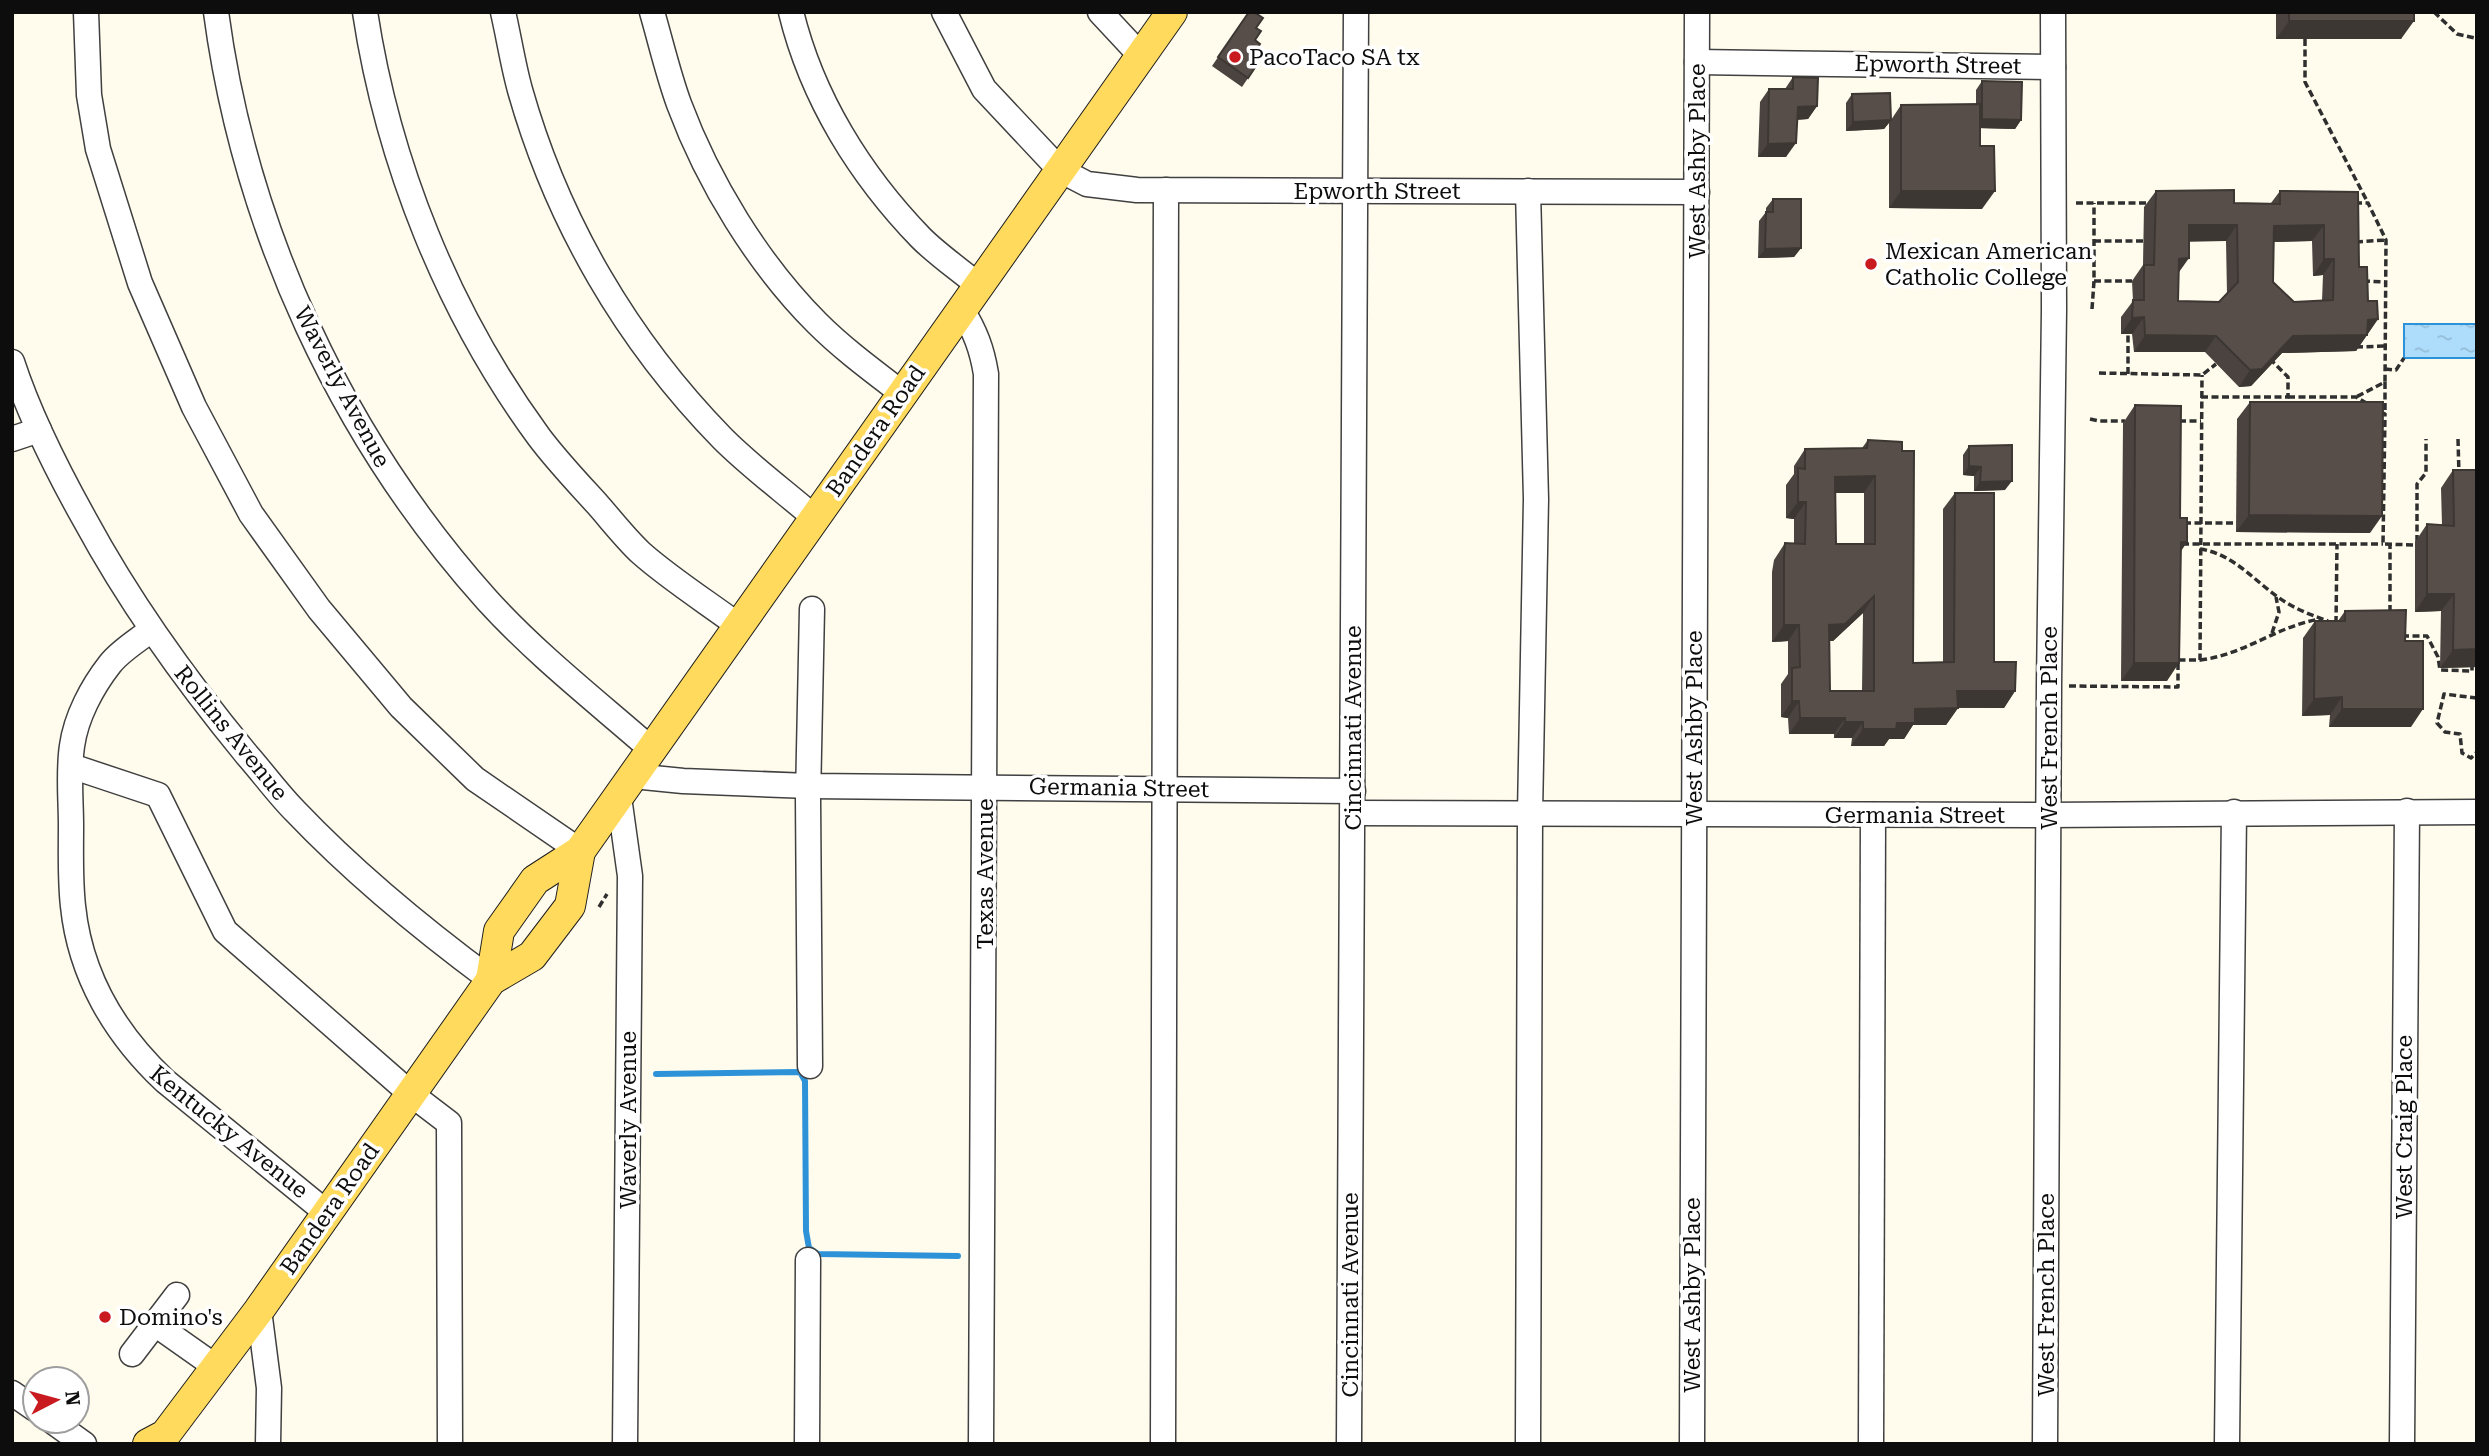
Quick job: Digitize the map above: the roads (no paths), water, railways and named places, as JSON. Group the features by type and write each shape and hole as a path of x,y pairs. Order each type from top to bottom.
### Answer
{"main road":[{"name":"Bandera Road","path":"491,980 499,931 535,880 580,851 1172,12"},
{"name":"Bandera Road","path":"163,1442 491,980 532,956 570,906 580,851"}],"street":[{"path":"86,12 89,95 98,149 140,283 194,407 251,514 319,609 401,707 475,779 580,851"},
{"name":"Waverly Avenue","path":"216,12 224,69 239,134 290,287 360,429 393,481 460,569 489,602 535,649 652,750"},
{"path":"365,12 373,63 396,149 430,243 463,313 502,381 540,438 641,553 739,626"},
{"path":"503,12 519,89 545,167 579,242 620,313 669,379 724,440 815,518"},
{"path":"652,12 678,103 704,163 730,209 776,276 816,323 903,394"},
{"name":"Texas Avenue","path":"791,12 825,102 850,150 883,196 923,239 970,298 986,374 981,1444"},
{"path":"944,12 984,89 1060,170"},
{"path":"1100,12 1141,56"},
{"name":"Cincinnati Avenue","path":"1349,1444 1356,12"},
{"name":"West Ashby Place","path":"1692,1444 1698,12"},
{"name":"West French Place","path":"2045,1444 2053,432 2053,12"},
{"name":"Epworth Street","path":"1697,62 2053,67"},
{"name":"Epworth Street","path":"1060,170 1101,188 1697,192"},
{"path":"1163,1444 1166,190"},
{"path":"1528,191 1536,499 1530,814 1528,1444"},
{"name":"Rollins Avenue","path":"12,362 57,468 113,571 150,630 202,701 295,811 389,900 434,938 491,980"},
{"path":"12,439 39,430"},
{"path":"810,1066 811,609"},
{"name":"Kentucky Avenue","path":"150,630 111,663 93,689 78,722 72,747 73,907 85,963 109,1015 144,1061 165,1082 327,1213"},
{"path":"72,766 158,795 225,931 411,1094 449,1123 450,1444"},
{"name":"Germania Street","path":"626,787 682,781 809,786 1163,789 1530,814 2477,812"},
{"name":"Waverly Avenue","path":"625,1444 629,876 626,787"},
{"name":"West Craig Place","path":"2402,1444 2407,811"},
{"path":"2227,1444 2234,812"},
{"path":"1871,1444 1873,815"},
{"path":"807,1444 808,1260"},
{"path":"132,1354 177,1295"},
{"path":"259,1310 268,1388 268,1444"},
{"path":"155,1324 216,1367"}],"water":[{"path":"2404,324 2477,324 2477,358 2404,358"}],"waterway":[{"path":"656,1074 800,1072 805,1081 806,1231 809,1248 818,1254 958,1256"}],"place":[{"name":"PacoTaco SA tx","path":"1235,57"},
{"name":"Mexican American Catholic College","path":"1871,264"},
{"name":"Domino's","path":"105,1317"}]}
